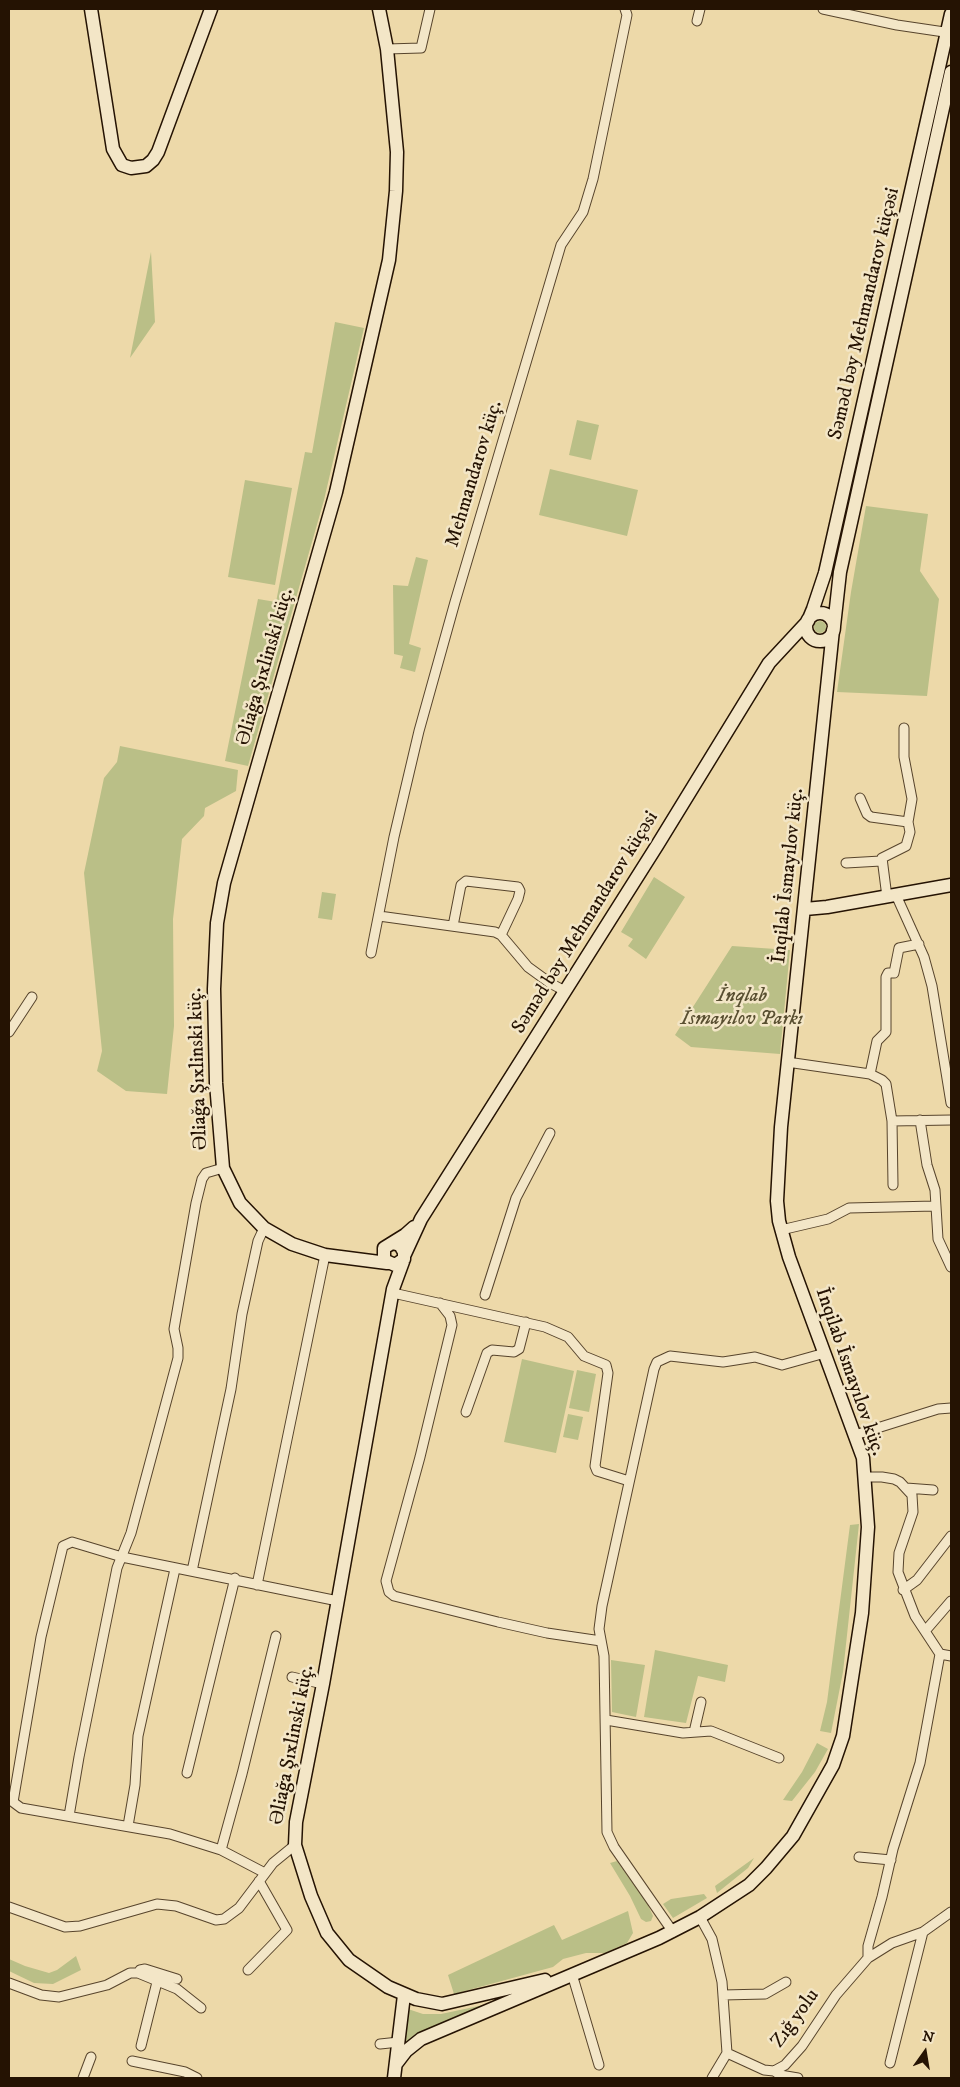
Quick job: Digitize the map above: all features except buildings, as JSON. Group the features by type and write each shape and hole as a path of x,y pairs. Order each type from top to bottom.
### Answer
{"main road":[{"path":"91,9 113,149 122,165 131,168 146,166 158,152 211,9"},
{"name":"Əliağa Şıxlinski küç.","path":"379,9 387,49 397,152 396,191 389,260 336,492 228,865 217,923 214,989 216,1083 222,1168 240,1203 264,1228 292,1244 325,1255 387,1263"},
{"name":"Səməd bəy Mehmandarov küçəsi","path":"421,1219 769,663 808,620 825,573 949,32 951,14"},
{"name":"Səməd bəy Mehmandarov küçəsi","path":"830,676 840,572 951,72"},
{"path":"782,647 800,640 815,640 828,638 834,628 830,618 823,614 814,615 808,620 808,634 815,640 824,651 830,676"},
{"name":"İnqilab İsmayılov küç.","path":"572,1974 673,1932 700,1917 749,1884 780,1854 809,1810 839,1750 846,1724 862,1613 868,1527 863,1458 781,1230 777,1186 788,1062 830,676"},
{"path":"805,909 951,885"},
{"path":"357,1259 405,1235 421,1219"},
{"path":"393,1291 404,1257 421,1219"},
{"path":"390,1244 403,1248 404,1257"},
{"path":"390,1244 382,1252 387,1263 393,1291"},
{"path":"387,1263 395,1265 404,1257"},
{"name":"Əliağa Şıxlinski küç.","path":"393,1291 323,1684 296,1822 295,1845 319,1917 331,1941 341,1953 364,1973 404,1995 424,2002 442,2004 572,1974"},
{"path":"396,2064 406,2051 420,2040 572,1974"},
{"path":"394,2078 404,1995"}],"street":[{"path":"387,49 421,48 430,9"},
{"name":"Mehmandarov küç.","path":"371,954 394,837 419,731 561,245 582,212 593,179 616,70 626,9"},
{"path":"697,21 700,9"},
{"path":"823,9 949,32"},
{"path":"904,728 904,757 912,799 908,822 910,832 906,846 885,855 882,861 892,896 918,944 932,986 951,1103"},
{"path":"860,798 867,814 871,817 908,822"},
{"path":"846,864 882,861"},
{"path":"454,926 461,885 466,882 518,887 520,891 518,899 501,935"},
{"path":"379,916 454,926 501,935 528,967 565,991"},
{"path":"870,1074 877,1041 886,1032 886,977 888,973 894,973 899,948 918,944"},
{"path":"9,1032 32,997"},
{"path":"788,1062 870,1074 878,1076 886,1084 892,1121 893,1185"},
{"path":"920,1120 927,1165 935,1190 938,1239 941,1250 951,1267"},
{"path":"892,1121 951,1120"},
{"path":"485,1295 516,1198 550,1133"},
{"path":"70,1816 79,1757 115,1578 131,1533 178,1358 174,1329 202,1179 206,1173 222,1168"},
{"path":"781,1230 828,1219 849,1208 935,1206"},
{"path":"192,1571 231,1389 242,1314 258,1241 264,1228"},
{"path":"257,1585 325,1255"},
{"path":"393,1291 546,1327 568,1337 584,1356 606,1365 608,1372 595,1466 597,1471 629,1481"},
{"path":"440,1303 450,1316 452,1325 420,1457 386,1581 389,1592 394,1596 498,1622 547,1633 601,1641"},
{"path":"466,1412 487,1353 492,1350 514,1352 519,1349 526,1322"},
{"path":"673,1932 614,1847 607,1832 604,1656 599,1629 602,1606 654,1369 657,1362 664,1357 670,1356 723,1362 748,1356 782,1365 825,1353"},
{"path":"855,1435 938,1410 951,1408"},
{"path":"865,1477 894,1479 906,1488 914,1503 897,1564 903,1590 915,1616 940,1654 920,1763 890,1860 868,1946 868,1958"},
{"path":"906,1488 933,1490"},
{"path":"903,1590 917,1580 951,1536"},
{"path":"264,1873 221,1850 170,1834 21,1808 13,1802 41,1637 63,1546 72,1542 122,1558 235,1578 257,1585 338,1601"},
{"path":"128,1826 135,1785 138,1736 175,1568"},
{"path":"187,1772 235,1578"},
{"path":"926,1630 951,1601"},
{"path":"221,1850 276,1636"},
{"path":"940,1654 951,1656"},
{"path":"292,1677 323,1684"},
{"path":"694,1732 701,1702"},
{"path":"606,1720 683,1733 711,1731 779,1758"},
{"path":"9,1907 65,1927 80,1926 157,1904 176,1906 216,1920 224,1919 239,1908 264,1873 280,1856 295,1845"},
{"path":"859,1857 890,1860"},
{"path":"248,1970 287,1930 259,1881"},
{"name":"Zığ yolu","path":"727,2053 764,2070 774,2071 785,2064 802,2046 836,1995 868,1958 892,1944 923,1932 951,1912"},
{"path":"700,1917 712,1939 723,1995 727,2053 712,2078"},
{"path":"890,2063 923,1932"},
{"path":"138,1973 140,1970 145,1969 177,1979"},
{"path":"9,1983 41,1995 59,1997 107,1985 130,1973 138,1973 177,1989 201,2008"},
{"path":"572,1974 599,2065"},
{"path":"141,2046 157,1982"},
{"path":"723,1995 764,1994 786,1982"},
{"path":"380,2044 399,2042"},
{"path":"83,2078 90,2057"},
{"path":"132,2061 185,2072 196,2078"},
{"path":"774,2071 780,2075 798,2078"}],"green space":[{"path":"151,252 155,322 130,358"},
{"path":"335,322 364,328 324,500 248,766 225,761 258,599 276,602 305,452 312,453"},
{"path":"577,420 599,425 591,460 569,455"},
{"path":"550,469 638,490 627,536 539,515"},
{"path":"245,480 292,488 275,585 228,577"},
{"path":"866,506 928,514 920,571 939,599 927,696 837,692 851,592"},
{"path":"416,557 428,560 409,644 421,648 415,672 400,668 403,656 394,654 393,585 408,586"},
{"path":"820,621 826,627 820,633 814,627"},
{"path":"120,746 238,770 236,791 205,808 204,816 182,839 173,919 174,1026 167,1094 126,1091 97,1071 102,1051 84,873 104,778 117,762"},
{"path":"654,877 685,897 646,959 628,946 633,939 621,932"},
{"path":"322,892 336,894 332,920 318,918"},
{"name":"İnqlab İsmayılov Parkı","path":"732,946 790,950 780,1054 691,1047 675,1035"},
{"path":"522,1359 574,1371 556,1453 504,1442"},
{"path":"577,1370 596,1374 589,1412 569,1408"},
{"path":"568,1414 583,1417 578,1440 563,1437"},
{"path":"859,1524 843,1672 831,1733 820,1731 827,1702 850,1525"},
{"path":"655,1650 728,1665 725,1682 698,1676 686,1723 644,1717"},
{"path":"611,1660 645,1665 636,1717 612,1712"},
{"path":"817,1743 828,1749 815,1772 792,1801 783,1800 802,1772"},
{"path":"754,1858 748,1868 717,1893 715,1886"},
{"path":"617,1861 647,1903 653,1916 651,1921 646,1922 641,1919 630,1896 610,1863"},
{"path":"704,1894 707,1898 673,1918 663,1904 671,1899"},
{"path":"628,1911 633,1933 627,1943 605,1953 586,1953 563,1959 553,1967 454,1994 448,1975 554,1925 562,1940"},
{"path":"76,1956 81,1970 53,1984 34,1983 9,1971 9,1959 49,1973 57,1970"},
{"path":"507,2000 404,2047 408,2009 423,2014 441,2014"}]}
